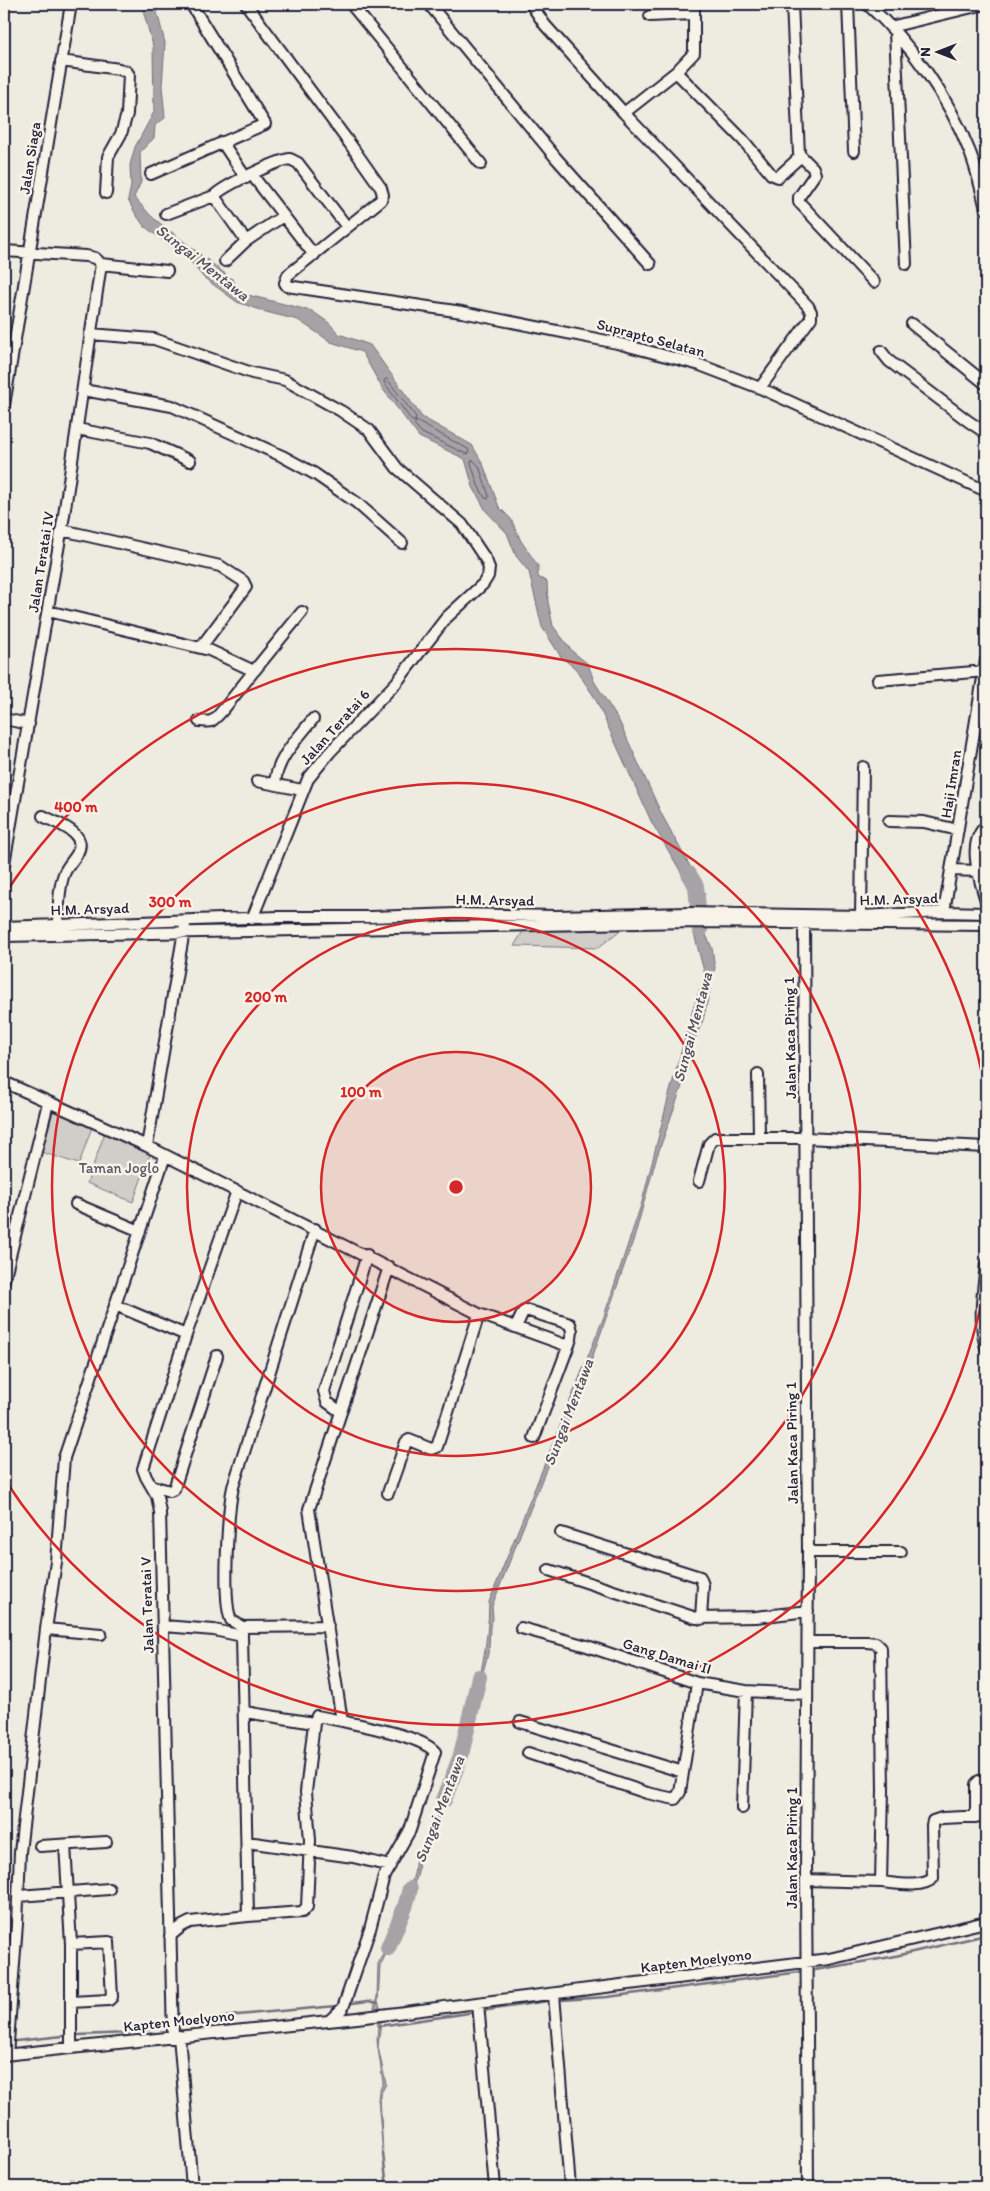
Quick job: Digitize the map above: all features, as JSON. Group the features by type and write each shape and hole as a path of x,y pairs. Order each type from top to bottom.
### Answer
{"street":[{"name":"Jalan Siaga","path":"4,405 71,4"},
{"path":"151,174 222,142 264,126 265,122 191,4"},
{"path":"222,142 314,255 381,200 382,191 350,144 246,4"},
{"path":"351,4 481,164"},
{"path":"429,4 550,150 650,264"},
{"path":"532,4 545,25 624,113 812,312 811,318 760,388"},
{"path":"792,4 800,157 813,168 815,174 799,197 799,202 874,282"},
{"path":"848,4 854,150"},
{"path":"892,30 986,4"},
{"path":"872,6 924,69 964,139 975,165 986,209"},
{"path":"624,113 676,72 694,53 694,9 650,16"},
{"path":"892,30 906,264"},
{"path":"61,61 119,69 127,72 127,114 121,134 108,157 106,193"},
{"path":"676,72 744,140 771,174 778,177 782,175 800,157"},
{"path":"166,214 214,196 218,191 287,159 294,160 347,227"},
{"path":"214,196 246,241"},
{"path":"225,261 246,241 283,216"},
{"path":"4,251 86,256 95,258 101,264 167,271"},
{"name":"Suprapto Selatan","path":"314,255 288,275 286,280 287,286 462,312 617,343 700,365 760,388 986,491"},
{"name":"Jalan Teratai IV","path":"4,864 12,806 29,724 62,530 101,264"},
{"path":"912,324 986,384"},
{"name":"Jalan Teratai 6","path":"90,334 154,340 252,372 285,380 341,411 369,430 397,468 462,524 486,560 490,571 483,584 446,618 396,683 329,753 308,779 252,918"},
{"path":"881,351 889,361 986,433"},
{"path":"83,390 172,406 270,450 315,474 356,503 402,543"},
{"path":"77,429 150,443 190,461"},
{"path":"62,530 220,566 243,581 246,588 202,648"},
{"path":"48,611 202,648 254,671"},
{"path":"199,721 212,721 218,717 229,700 302,612"},
{"name":"Haji Imran","path":"944,912 986,660"},
{"path":"878,680 985,671"},
{"path":"4,719 29,724"},
{"path":"274,784 275,775 286,753 313,719"},
{"path":"975,728 986,729"},
{"path":"861,916 863,767"},
{"path":"257,781 302,790"},
{"path":"43,816 74,832 80,841 78,852 68,866 61,886 58,925"},
{"path":"890,821 924,822 958,830"},
{"path":"986,826 982,830 976,844 978,871 986,901"},
{"path":"952,870 978,871"},
{"name":"H.M. Arsyad","path":"709,918 861,916 944,912 986,913"},
{"name":"H.M. Arsyad","path":"4,936 60,936 185,926 252,918 456,914 689,917 804,924 986,925"},
{"name":"H.M. Arsyad","path":"4,927 58,925 185,926 263,932 423,926 557,926 689,917"},
{"name":"Jalan Kaca Piring 1","path":"804,924 805,1344 808,1552 806,1880 808,2187"},
{"path":"147,1146 185,926"},
{"path":"758,1074 759,1137"},
{"path":"4,1082 147,1146 367,1255 479,1314 568,1346"},
{"path":"4,1280 48,1103"},
{"path":"699,1181 711,1140 715,1138 806,1138 986,1147"},
{"path":"6,2055 20,1852 46,1630 56,1562 64,1458 165,1156"},
{"name":"Jalan Teratai V","path":"192,2187 176,2036 170,1936 160,1512 157,1496 143,1468 186,1335 237,1191"},
{"path":"76,1204 140,1232"},
{"path":"248,1916 242,1632 231,1620 228,1612 228,1526 231,1495 271,1361 315,1229"},
{"path":"341,1412 327,1402 324,1391 367,1255"},
{"path":"986,1264 982,1314 983,1338 986,1347"},
{"path":"342,1721 309,1509 389,1267"},
{"path":"115,1305 186,1335"},
{"path":"516,1327 523,1312 526,1310 570,1324 572,1332 534,1438"},
{"path":"388,1493 406,1442 409,1440 431,1449 437,1447 479,1314"},
{"path":"152,1486 170,1491 174,1489 217,1356"},
{"path":"561,1533 700,1577 703,1584 701,1619"},
{"path":"808,1552 901,1552"},
{"path":"549,1570 701,1619 756,1617 808,1612"},
{"path":"164,1626 242,1632 328,1626"},
{"name":"Gang Damai II","path":"521,1628 587,1646 697,1683 746,1691 807,1694"},
{"path":"46,1630 101,1634"},
{"path":"808,1642 867,1642 876,1643 881,1648 883,1790 880,1882"},
{"path":"528,1753 648,1793 670,1799 678,1796 697,1683"},
{"path":"742,1808 746,1691"},
{"path":"245,1712 314,1723"},
{"path":"170,1936 190,1922 292,1914 305,1911 310,1851 306,1792 314,1723 317,1716 391,1733 425,1744 435,1752 410,1830 382,1882 370,1929 346,1999 340,2012 329,2020"},
{"path":"520,1722 683,1772"},
{"path":"806,1880 920,1884 930,1881 933,1878 933,1821 942,1818 981,1817 976,1784 979,1781 986,1780"},
{"path":"40,1846 106,1842"},
{"path":"247,1842 353,1857 390,1866"},
{"path":"65,1845 71,1944 71,2048"},
{"path":"18,1896 110,1888"},
{"name":"Kapten Moelyono","path":"6,2055 478,2004 808,1962 851,1955 986,1922"},
{"path":"71,1944 109,1942 112,1997 109,2000 71,2002"},
{"path":"554,1995 570,2187"},
{"path":"478,2004 495,2187"}],"green space":[{"path":"624,927 598,948 514,946 525,928"},
{"path":"54,1109 92,1127 79,1164 41,1152"},
{"name":"Taman Joglo","path":"105,1132 151,1152 133,1202 87,1183"}],"water":[{"name":"Sungai Mentawa","path":"139,4 155,4 165,43 162,86 165,118 155,125 154,138 140,152 141,182 134,197 152,217 232,279 244,294 312,311 329,323 339,334 370,345 422,417 472,445 483,464 499,507 511,519 521,541 538,566 538,577 547,582 548,602 553,626 573,652 588,664 594,681 619,721 662,815 705,894 694,894 652,823 595,698 575,668 561,657 542,627 529,572 516,556 507,533 486,511 473,487 465,459 419,437 382,388 362,352 331,342 298,320 237,302 203,277 190,261 144,226 135,213 128,200 131,186 130,165 135,147 154,112 153,46 143,10"},
{"name":"Sungai Mentawa","path":"692,926 706,926 706,935 712,948 715,968 703,1020 656,1159 635,1235 589,1367 558,1449 545,1472 492,1606 493,1619 490,1626 489,1650 463,1747 464,1755 454,1771 429,1846 418,1856 417,1877 411,1887 403,1915 380,1967 378,2002 382,2012 376,2011 374,2008 377,1997 378,1964 395,1928 397,1928 414,1874 416,1856 425,1848 429,1838 468,1722 483,1663 489,1602 603,1319 642,1202 669,1095 693,1009 705,975"},
{"path":"376,2021 381,2021 378,2047 386,2084 380,2095 383,2154 378,2100 379,2091 383,2083 377,2041 378,2024"}],"waterway":[{"name":"Sungai Mentawa","path":"689,874 696,886 700,930"},
{"name":"Sungai Mentawa","path":"444,1800 461,1755 479,1677"},
{"name":"Sungai Mentawa","path":"388,1948 405,1907 410,1889"},
{"path":"815,1970 891,1957 986,1935"},
{"path":"562,2000 607,1997 800,1972"},
{"path":"352,2003 368,2001 378,2003"},
{"path":"482,2011 547,2001"},
{"path":"180,2024 238,2015 336,2006"},
{"path":"379,2026 476,2012"},
{"path":"78,2035 130,2033 166,2026"},
{"path":"16,2041 63,2036"},
{"path":"383,2154 387,2187"}]}
